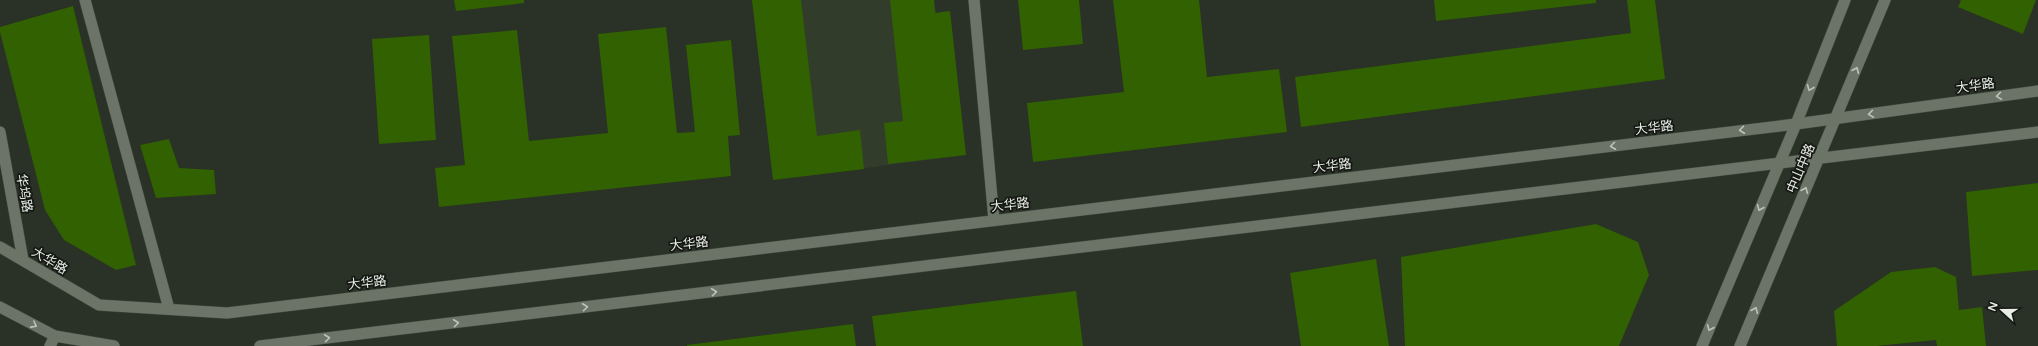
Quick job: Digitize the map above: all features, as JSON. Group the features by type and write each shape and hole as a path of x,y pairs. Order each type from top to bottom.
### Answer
{"street":[{"path":"85,0 168,309"},
{"path":"974,0 994,220"},
{"name":"中山中路","path":"1702,346 1796,124 1845,0"},
{"name":"中山中路","path":"1740,346 1885,0"},
{"name":"大华路","path":"0,247 99,305 227,313 1796,124 2038,91"},
{"name":"华坞路","path":"0,132 23,260"},
{"path":"260,346 1818,160 2038,132"},
{"path":"0,307 53,341 114,346"}],"shaded area":[{"path":"752,0 934,0 936,13 950,11 966,155 773,180"}],"building":[{"path":"454,0 524,0 524,3 456,11"},
{"path":"752,0 801,0 817,136 860,130 864,169 773,180"},
{"path":"890,0 934,0 935,13 950,11 966,155 888,164 884,123 903,121"},
{"path":"1018,0 1079,0 1083,44 1023,50"},
{"path":"1113,0 1199,0 1207,77 1279,69 1287,132 1033,162 1027,103 1124,92"},
{"path":"1434,0 1596,0 1596,3 1436,21"},
{"path":"1627,0 1655,0 1665,79 1301,127 1295,77 1631,33"},
{"path":"1961,0 2036,0 2023,34 1958,7"},
{"path":"73,6 136,265 116,270 64,240 45,210 0,32 0,27"},
{"path":"666,27 677,133 695,132 686,45 731,40 740,135 728,136 731,176 439,207 435,168 465,165 452,36 517,30 529,141 608,133 598,34"},
{"path":"429,35 436,140 379,144 372,39"},
{"path":"169,139 179,168 214,170 216,194 156,198 140,145"},
{"path":"2038,183 2038,270 1972,276 1966,192"},
{"path":"1596,224 1638,242 1649,275 1619,346 1405,346 1401,257"},
{"path":"1376,259 1389,346 1301,346 1290,273"},
{"path":"1935,267 1956,277 1959,310 1982,307 1986,346 1937,346 1936,340 1876,346 1837,346 1834,311 1891,272"},
{"path":"1076,291 1083,346 876,346 872,316"},
{"path":"853,324 856,346 687,346 687,345"}]}
